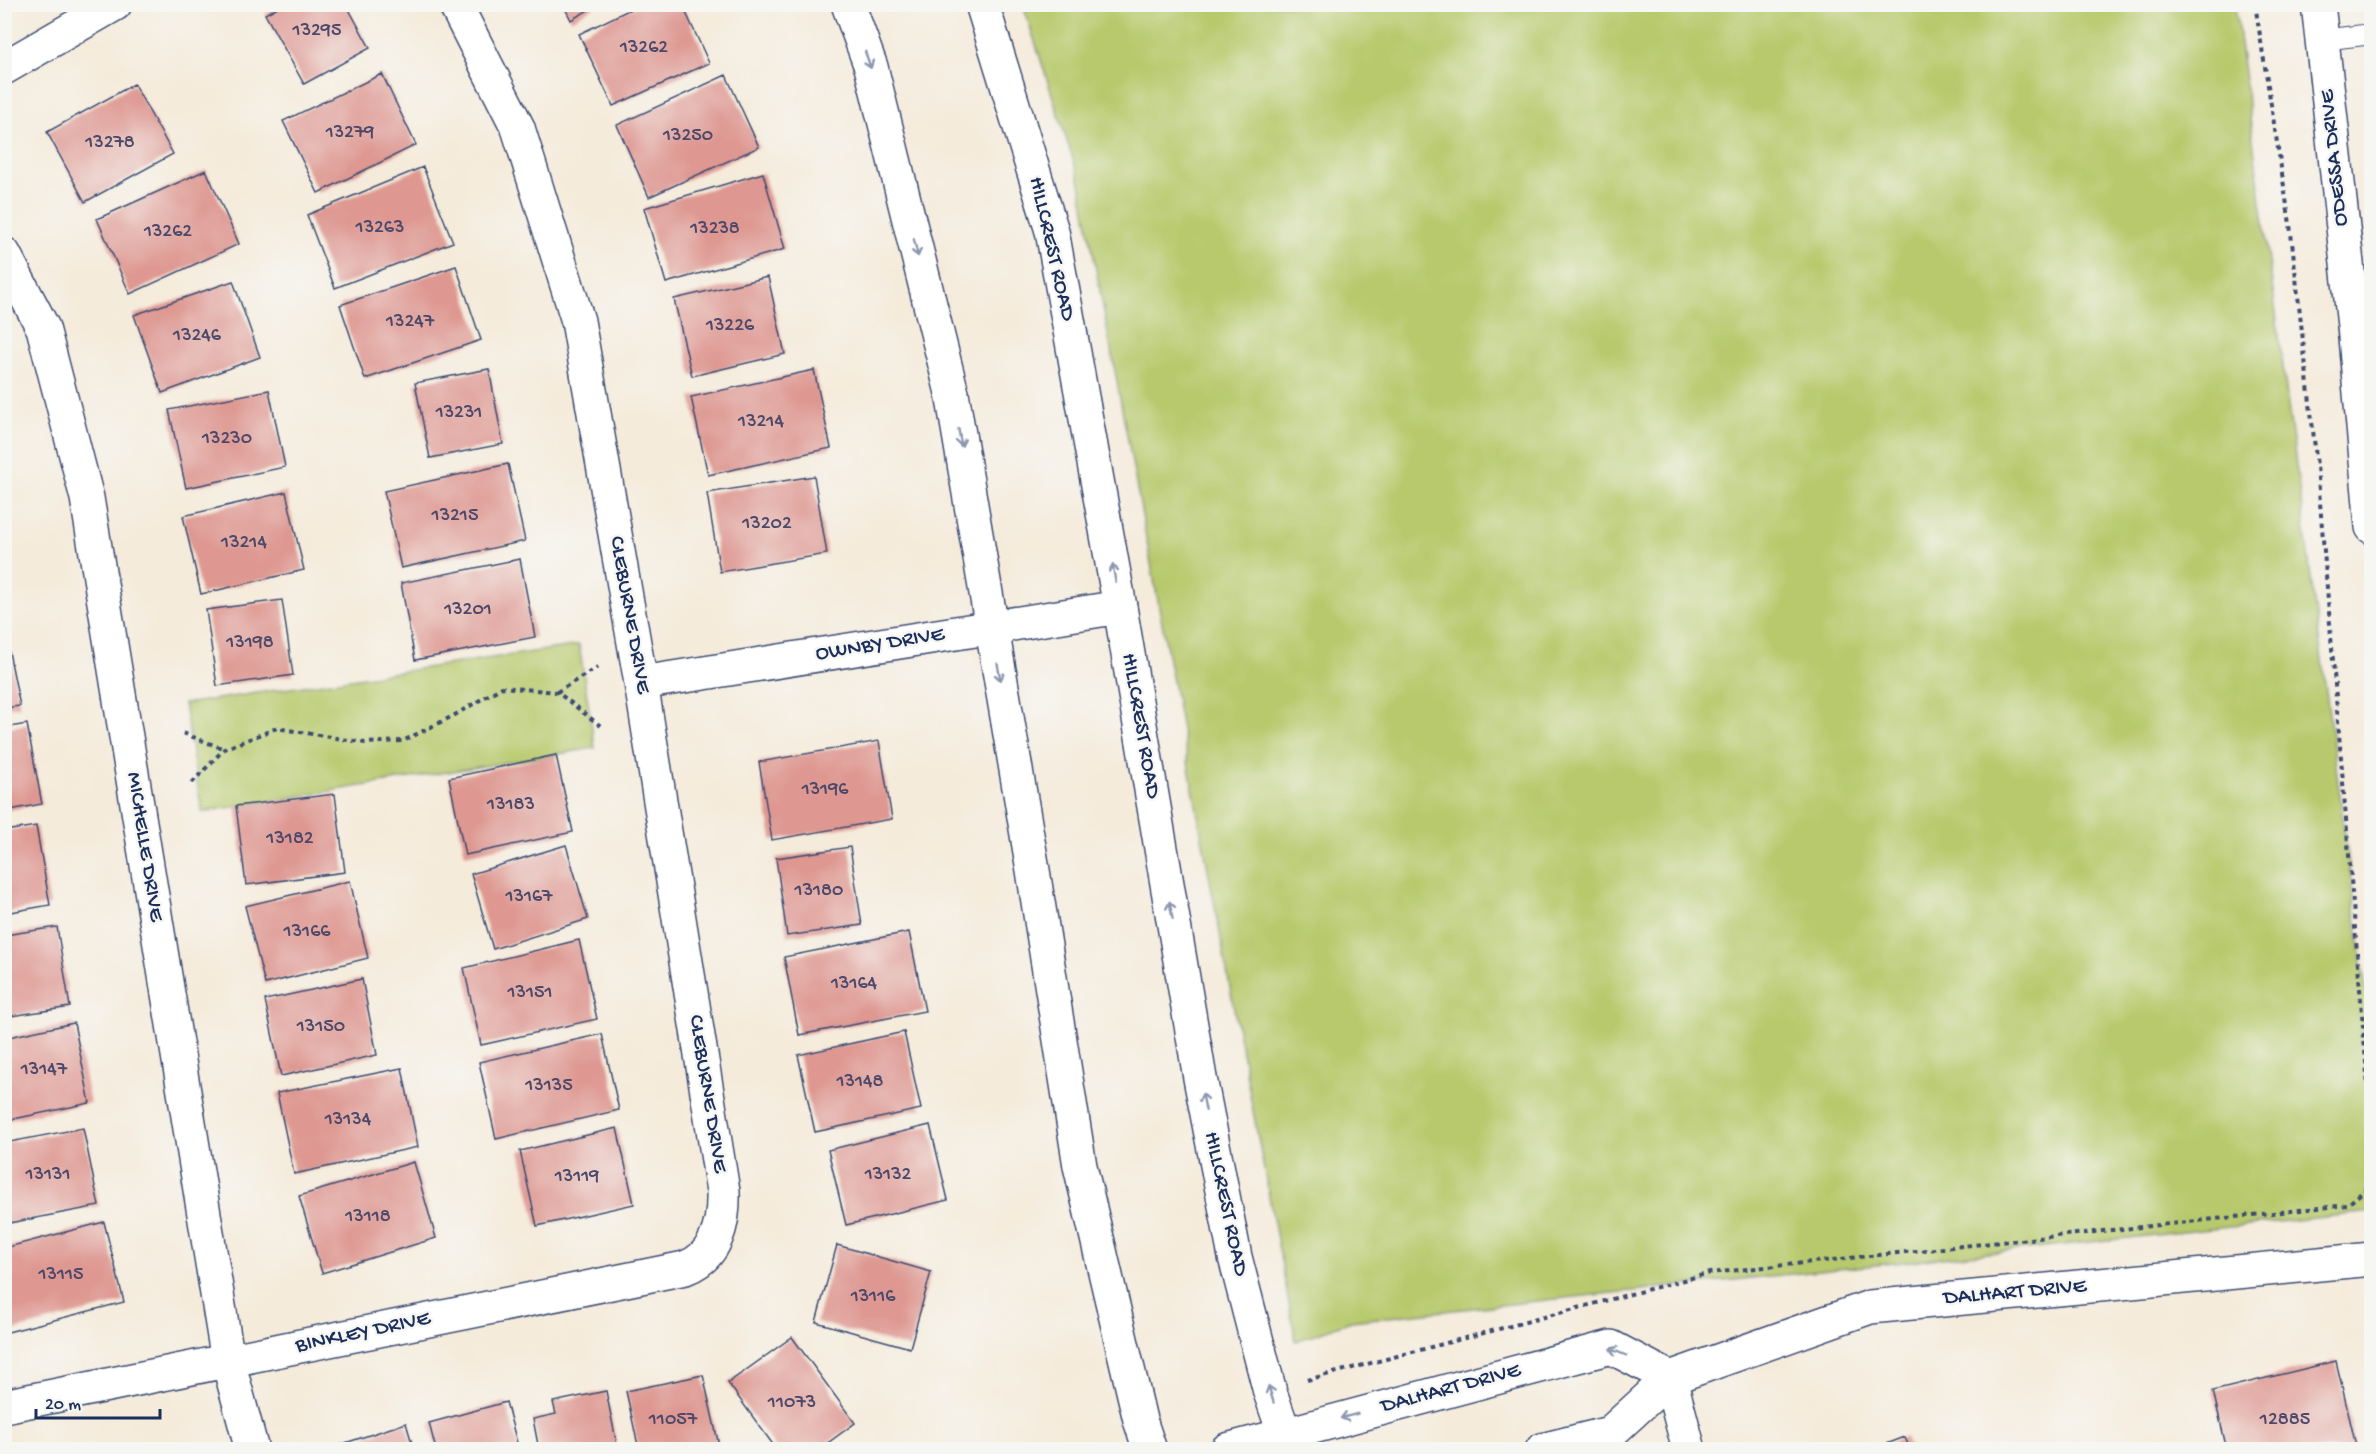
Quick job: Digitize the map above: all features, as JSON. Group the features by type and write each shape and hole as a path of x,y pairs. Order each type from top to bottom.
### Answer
{"street":[{"path":"4,68 115,4"},
{"name":"CLEBURNE DRIVE","path":"455,4 518,128 578,321 641,683 723,1191 722,1226 713,1244"},
{"path":"848,4 871,67 952,393 1080,1166 1140,1420 1149,1449"},
{"name":"HILLCREST ROAD","path":"982,4 1052,231 1120,607 1200,1078 1234,1257 1270,1392 1287,1441"},
{"name":"ODESSA DRIVE","path":"2319,4 2322,40 2363,325 2372,527"},
{"name":"MICHELLE DRIVE","path":"4,254 43,328 87,498 228,1361 252,1449"},
{"name":"OWNBY DRIVE","path":"641,683 1120,607"},
{"name":"BINKLEY DRIVE","path":"4,1406 685,1268 704,1256 713,1244"},
{"name":"DALHART DRIVE","path":"1542,1449 1610,1433 1670,1378 1870,1307 2372,1259"},
{"name":"DALHART DRIVE","path":"1227,1449 1287,1441 1611,1347 1670,1378"},
{"path":"1670,1378 1689,1449"}],"lane":[{"path":"2322,40 2372,34"}],"path":[{"path":"2255,4 2290,224 2317,466 2372,1135"},
{"path":"557,692 598,667"},
{"path":"192,783 224,749 277,728 365,743 403,741 453,716 502,687 557,692 602,727"},
{"path":"183,733 224,749"},
{"path":"1303,1381 1710,1273 2347,1205 2372,1184"}],"green space":[{"path":"1023,5 2235,5 2371,1030 2371,1212 1351,1321 1296,1341 1079,178"},
{"path":"579,645 595,748 202,812 184,704"}],"building":[{"path":"283,4 346,4 370,48 304,84 265,14"},
{"path":"563,4 599,4 571,20"},
{"path":"641,4 682,4 709,63 613,106 579,34"},
{"path":"382,74 416,145 318,193 283,121"},
{"path":"726,75 759,147 649,197 617,125"},
{"path":"134,84 173,154 85,202 47,132"},
{"path":"423,167 453,242 335,288 307,215"},
{"path":"206,170 239,244 130,294 97,219"},
{"path":"763,173 785,249 666,283 644,208"},
{"path":"456,266 481,340 365,379 340,305"},
{"path":"768,277 785,354 692,376 674,299"},
{"path":"233,281 260,357 162,393 134,315"},
{"path":"489,369 503,444 430,458 415,383"},
{"path":"814,370 831,448 708,475 691,397"},
{"path":"269,390 285,467 186,488 169,410"},
{"path":"508,464 525,541 401,568 384,491"},
{"path":"814,476 827,554 720,572 707,493"},
{"path":"286,492 304,570 201,594 183,516"},
{"path":"520,559 535,637 415,660 401,583"},
{"path":"4,585 10,606 4,607"},
{"path":"282,600 293,675 217,686 206,610"},
{"path":"4,627 20,706 4,708"},
{"path":"27,724 42,804 4,811 4,728"},
{"path":"879,741 892,819 772,840 759,762"},
{"path":"556,755 573,832 465,855 449,778"},
{"path":"335,794 345,872 246,885 236,806"},
{"path":"36,826 50,905 5,913 5,831"},
{"path":"566,845 588,919 493,949 471,874"},
{"path":"850,847 862,925 787,936 776,858"},
{"path":"350,881 368,958 265,984 245,906"},
{"path":"57,927 70,1007 5,1017 5,935"},
{"path":"909,932 925,1011 799,1035 784,957"},
{"path":"579,940 597,1019 481,1045 464,968"},
{"path":"362,979 377,1055 281,1076 265,1000"},
{"path":"74,1023 90,1103 4,1121 4,1038"},
{"path":"904,1032 921,1109 815,1132 798,1055"},
{"path":"602,1034 619,1110 496,1139 479,1062"},
{"path":"402,1068 418,1147 294,1174 277,1093"},
{"path":"930,1125 948,1200 846,1225 828,1150"},
{"path":"83,1128 99,1206 4,1224 4,1143"},
{"path":"617,1128 634,1204 537,1226 520,1151"},
{"path":"414,1162 436,1238 322,1273 299,1196"},
{"path":"104,1222 124,1302 4,1333 4,1248"},
{"path":"837,1245 931,1272 910,1348 816,1322"},
{"path":"792,1337 855,1423 818,1450 777,1450 728,1383"},
{"path":"2336,1361 2357,1450 2227,1450 2213,1391"},
{"path":"703,1375 720,1450 639,1450 626,1391"},
{"path":"606,1391 618,1450 539,1450 533,1419 556,1414 553,1402"},
{"path":"506,1402 519,1450 436,1450 429,1423"},
{"path":"406,1423 414,1450 331,1450 330,1448"},
{"path":"1905,1437 1910,1450 1873,1450 1873,1449"}]}
